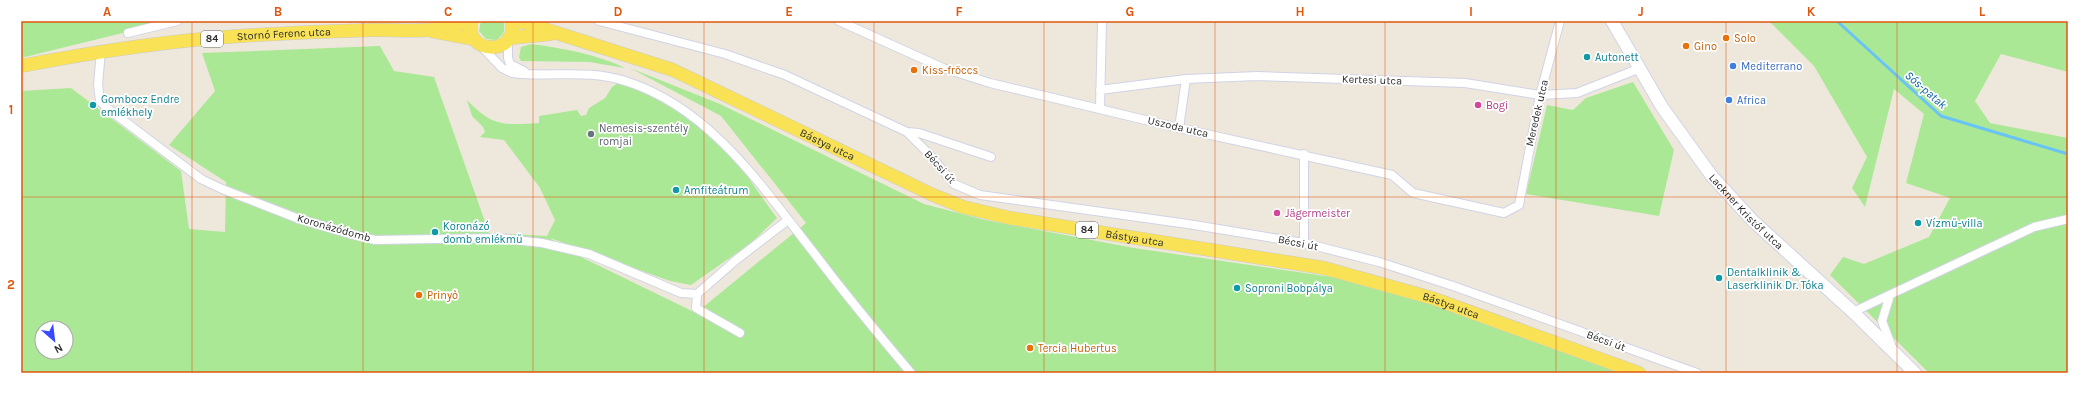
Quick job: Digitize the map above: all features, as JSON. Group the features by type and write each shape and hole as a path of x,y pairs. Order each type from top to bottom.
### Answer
{"main road":[{"name":"Stornó Ferenc utca","path":"21,66 124,47 238,36 324,31 428,30 454,25 465,21"},
{"path":"471,21 470,29 477,42"},
{"path":"509,39 512,29 512,21"},
{"name":"Bástya utca","path":"519,21 554,34 673,70 914,187 963,207 1010,218 1324,268 1432,298 1639,373"},
{"name":"Stornó Ferenc utca","path":"428,30 477,42"},
{"name":"Bástya utca","path":"509,39 554,34"},
{"name":"84","path":"477,42 486,48 494,48 502,45 509,39"}],"street":[{"path":"128,33 177,21"},
{"name":"Bécsi út","path":"599,21 724,54 785,75 907,132 930,155 954,184 980,195 1188,224 1304,244 1379,262 1453,286 1697,373"},
{"name":"Uszoda utca","path":"839,21 943,68 990,83 1179,128 1304,154 1392,175 1413,193 1504,213 1519,205"},
{"path":"1100,108 1102,21"},
{"name":"Meredek utca","path":"1519,205 1540,95 1560,21"},
{"name":"Lackner Kristóf utca","path":"1612,21 1638,69 1686,143 1711,175 1752,220 1853,312 1915,373"},
{"path":"509,39 508,58 510,64 516,69 536,73"},
{"path":"477,42 494,61 507,70 523,74 596,74 642,87 668,100 719,138 753,176 863,316 911,373"},
{"name":"Koronázódomb","path":"101,51 98,85 100,100 107,108 192,174 210,184 244,198 299,219 375,240 498,238 542,242 589,254 681,293 697,294"},
{"name":"Kertesi utca","path":"1100,90 1186,79 1257,76 1466,83 1540,95 1577,93 1638,69"},
{"path":"1179,128 1186,79"},
{"name":"Bécsi út","path":"907,132 919,133 990,157"},
{"path":"1304,154 1304,244"},
{"path":"1853,312 2034,227 2068,219"},
{"path":"740,333 696,308 697,294 736,260 788,220"},
{"path":"1890,295 1882,320 1887,339 1895,353"}],"green space":[{"path":"21,21 150,21 151,26 21,58"},
{"path":"481,21 503,21 503,34 496,40 486,39 479,31"},
{"path":"1769,21 2068,21 2068,72 2001,54 1975,101 1990,123 2068,138 2068,373 1929,373 1830,275 1843,257 1864,264 1929,237 1950,198 1906,183 1924,114 1894,89 1865,207 1852,188 1867,157 1814,66"},
{"path":"531,44 579,52 625,68 589,62 521,61 519,57 521,47"},
{"path":"380,46 394,71 434,77 489,233 547,236 555,220 540,188 504,140 480,137 485,132 483,127 472,116 467,100 476,109 492,120 507,124 539,123 539,116 577,110 581,116 586,115 589,108 605,98 612,87 621,81 666,103 708,132 732,156 777,218 751,243 691,285 670,281 550,238 577,255 696,313 806,223 721,116 630,68 720,104 924,204 985,220 1134,248 1346,279 1452,310 1620,373 21,373 21,91 71,88 181,171 189,229 225,232 226,182 169,145 215,91 202,53"},
{"path":"1633,82 1674,150 1659,216 1526,194 1547,105 1573,110 1586,98"}],"waterway":[{"name":"Sós-patak","path":"1837,21 1941,116 2068,154"}],"place":[{"name":"Solo","path":"1726,38"},
{"name":"Gino","path":"1686,46"},
{"name":"Autonett","path":"1587,57"},
{"name":"Mediterrano","path":"1733,66"},
{"name":"Kiss-fröccs","path":"914,70"},
{"name":"Africa","path":"1729,100"},
{"name":"Gombocz Endre emlékhely","path":"93,105"},
{"name":"Bogi","path":"1478,105"},
{"name":"Nemesis-szentély romjai","path":"591,134"},
{"name":"Amfiteátrum","path":"676,190"},
{"name":"Jägermeister","path":"1277,213"},
{"name":"Vízmű-villa","path":"1918,223"},
{"name":"Koronázó domb emlékmű","path":"435,232"},
{"name":"Dentalklinik & Laserklinik Dr. Tóka","path":"1719,278"},
{"name":"Soproni Bobpálya","path":"1237,288"},
{"name":"Prinyő","path":"419,295"},
{"name":"Tercia Hubertus","path":"1030,348"}]}
